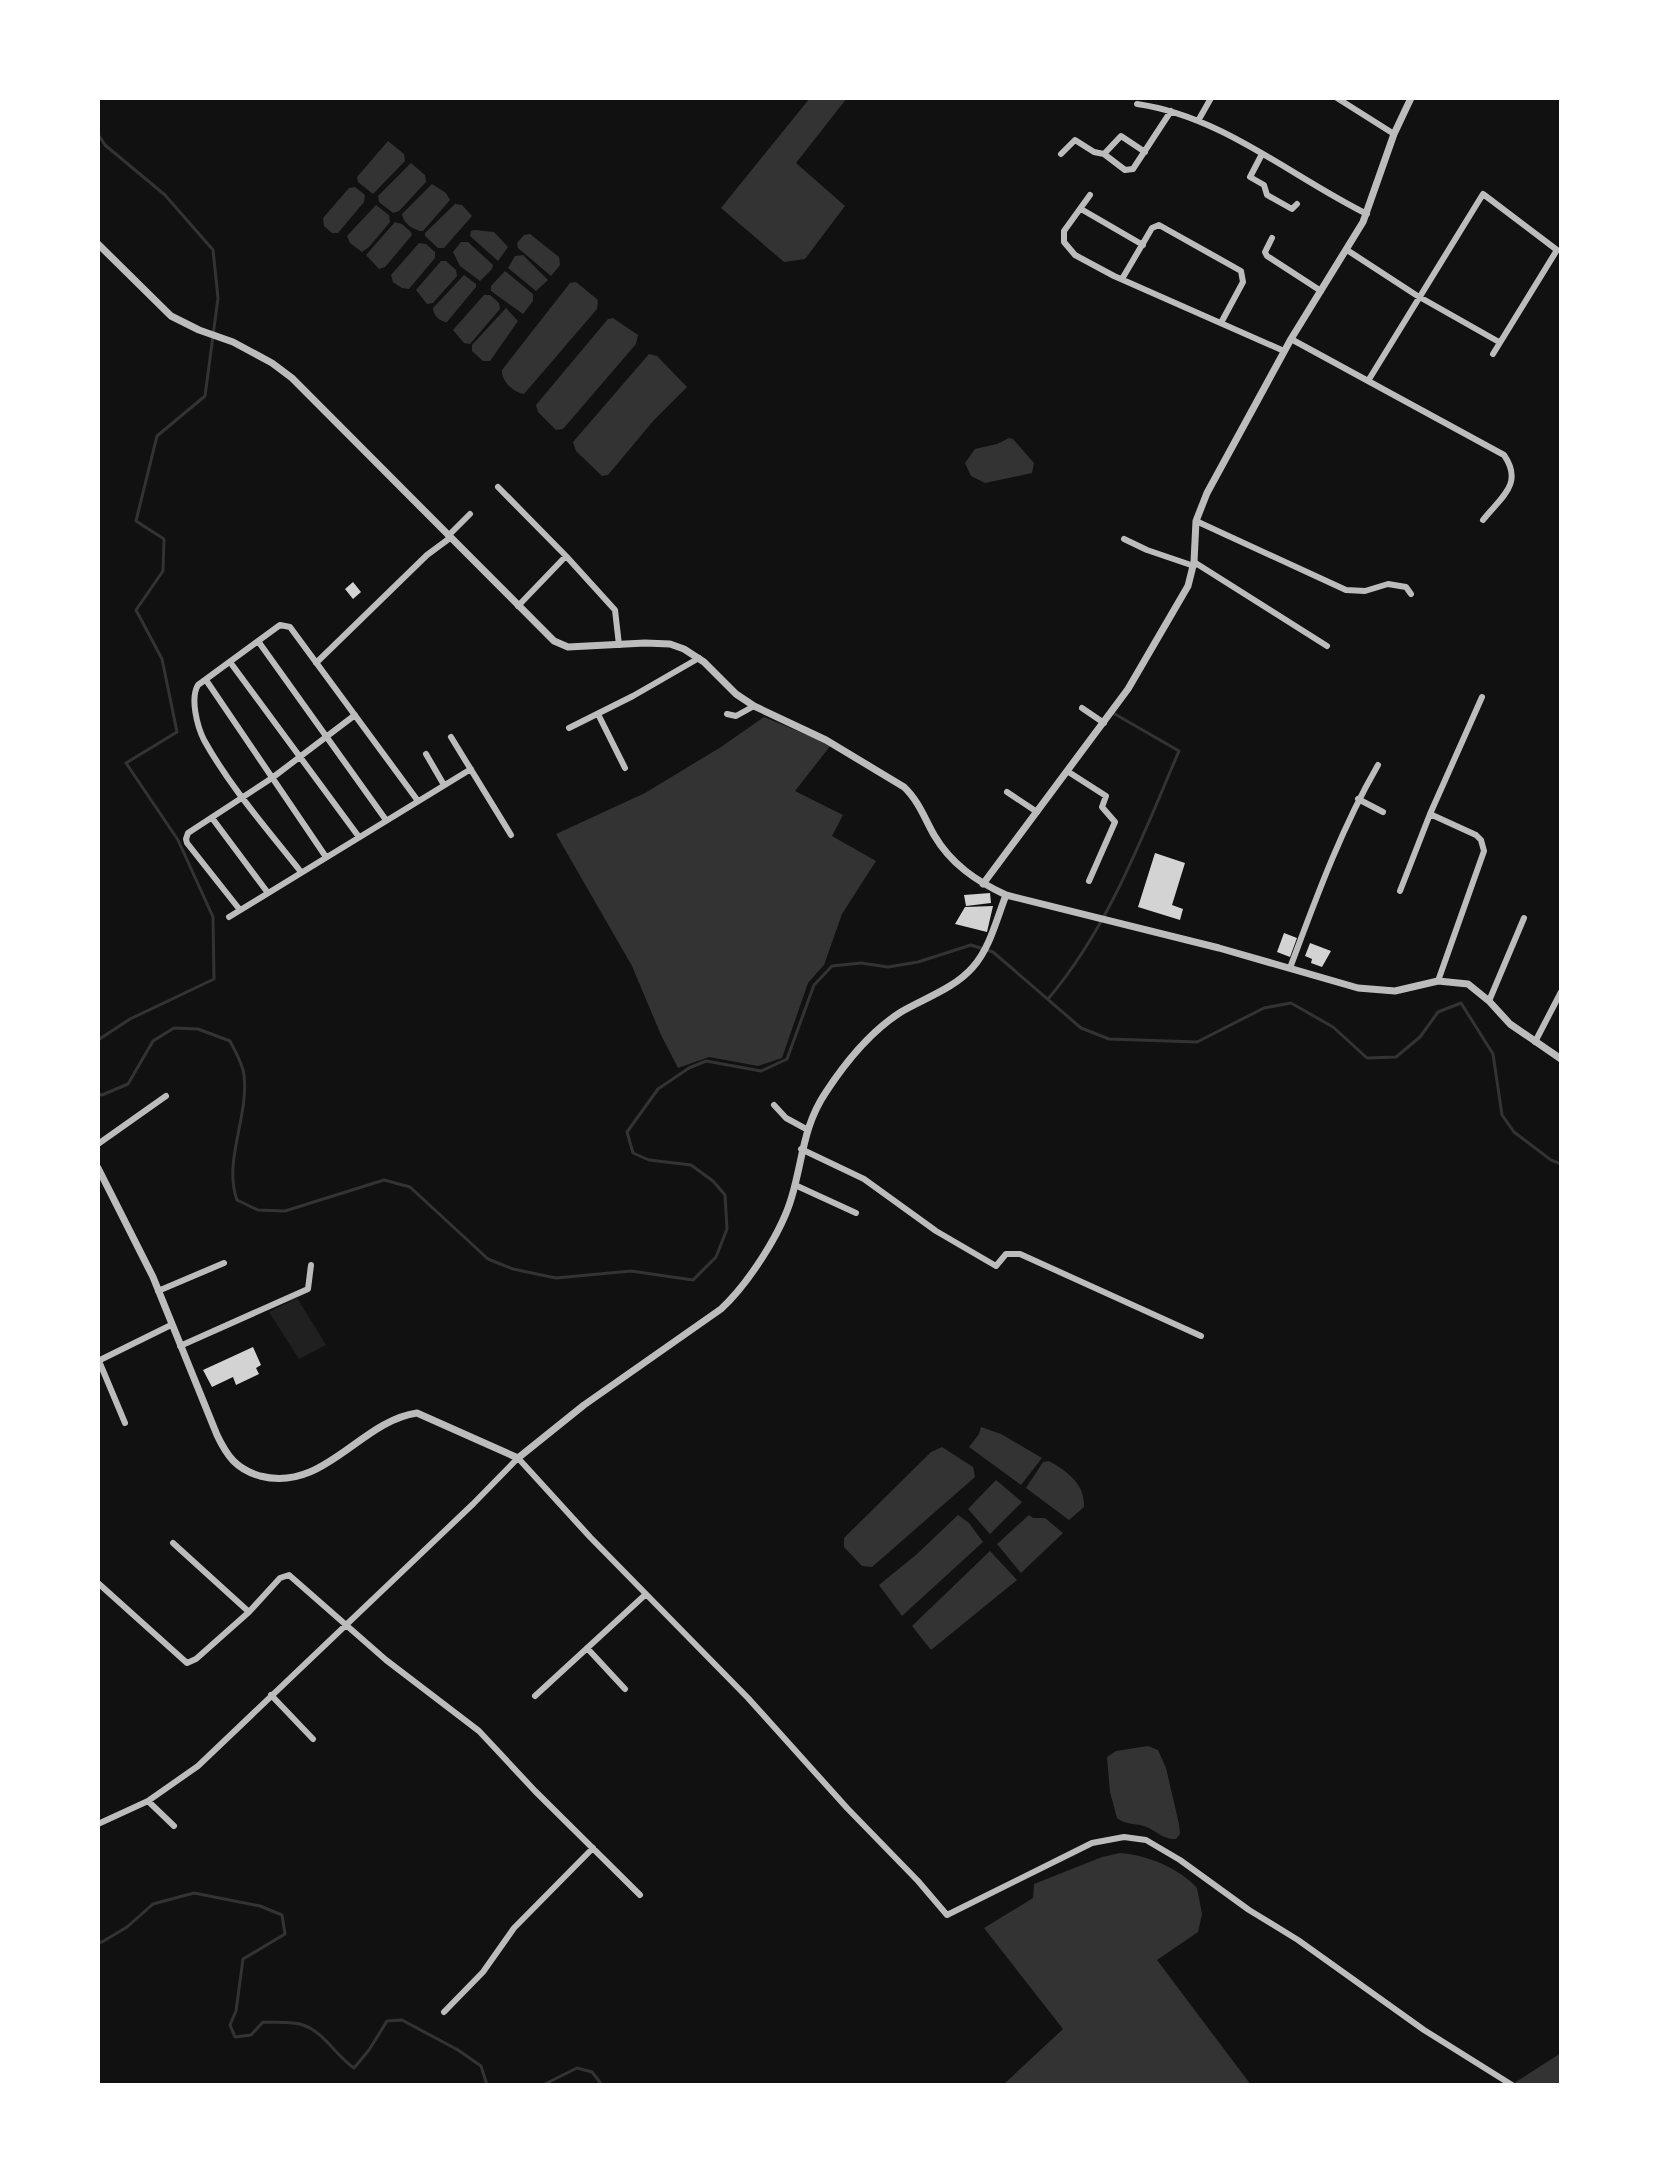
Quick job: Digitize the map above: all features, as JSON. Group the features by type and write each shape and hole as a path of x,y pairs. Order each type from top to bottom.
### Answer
{"street":[{"path":"1198,121 1211,98"},
{"path":"1337,98 1394,134"},
{"path":"983,884 1104,723 1188,586 1194,564 1196,521 1207,493 1284,351 1367,214 1394,134 1411,98"},
{"path":"1137,104 1198,121 1367,214"},
{"path":"1061,154 1075,140 1129,171 1171,111"},
{"path":"1104,154 1119,136 1145,152"},
{"path":"1262,154 1250,177 1264,185 1267,195 1287,208 1292,209 1297,204"},
{"path":"1368,381 1483,194 1557,250 1493,354"},
{"path":"1090,195 1064,231 1064,242 1079,258 1284,351"},
{"path":"1081,209 1143,245"},
{"path":"1122,279 1152,228 1159,225 1241,271 1243,282 1222,321"},
{"path":"1272,238 1265,252 1267,256 1321,291"},
{"path":"98,244 171,316 233,342 292,378 518,606 560,644 583,647 670,644 699,658 736,694 754,706 826,740 904,787 912,795 944,850 962,869 983,884 1006,895 1358,988 1395,991 1438,981 1468,984 1510,1024 1561,1059"},
{"path":"1347,250 1499,342"},
{"path":"1291,339 1504,455 1513,471 1512,483 1483,520"},
{"path":"498,487 615,610 619,645"},
{"path":"316,663 470,514"},
{"path":"1196,521 1337,588 1365,591 1388,584 1406,587 1411,594"},
{"path":"1124,539 1147,550 1194,564 1327,646"},
{"path":"518,606 566,556"},
{"path":"301,872 243,797 203,738 194,694 198,685 280,625 287,624 418,801"},
{"path":"258,641 386,820"},
{"path":"569,728 699,658"},
{"path":"230,662 359,837"},
{"path":"206,680 326,857"},
{"path":"1400,891 1482,697"},
{"path":"727,714 736,716 754,706"},
{"path":"1082,708 1104,723"},
{"path":"598,714 625,768"},
{"path":"240,910 186,839 188,833 272,778 355,715"},
{"path":"451,737 511,835"},
{"path":"426,754 444,785"},
{"path":"1290,968 1328,865 1358,799 1378,765"},
{"path":"229,917 471,769"},
{"path":"1067,771 1106,796 1102,807 1115,822 1089,881"},
{"path":"1007,792 1037,812"},
{"path":"1358,799 1383,812"},
{"path":"1430,814 1476,835 1484,851 1438,981"},
{"path":"212,818 268,893"},
{"path":"98,1824 148,1801 198,1766 518,1458 584,1405 721,1309 738,1293 753,1273 790,1204 801,1149 826,1092 877,1031 901,1013 959,980 979,958 1006,895"},
{"path":"1489,1001 1524,918"},
{"path":"1534,1042 1561,992"},
{"path":"98,1144 166,1096"},
{"path":"774,1105 791,1122 808,1130"},
{"path":"801,1149 864,1179 936,1231 996,1266 1006,1254 1020,1254 1201,1336"},
{"path":"98,1168 158,1291 228,1458 251,1473 268,1478 302,1476 384,1426 417,1413 518,1458 590,1537 748,1698 947,1915 1092,1843 1124,1837 1146,1840 1180,1860 1424,2030 1512,2085"},
{"path":"795,1185 856,1213"},
{"path":"158,1291 224,1263"},
{"path":"180,1346 308,1289 311,1265"},
{"path":"125,1423 99,1361 171,1325"},
{"path":"173,1543 249,1612"},
{"path":"98,1583 187,1663 196,1659 249,1612 280,1578 289,1575 386,1660 479,1731 640,1895"},
{"path":"535,1696 646,1594"},
{"path":"587,1648 625,1689"},
{"path":"271,1695 313,1739"},
{"path":"148,1801 174,1826"},
{"path":"444,2012 483,1972 514,1928 593,1848"}],"shaded area":[{"path":"810,98 847,98 796,163 845,206 805,259 784,262 721,208"},
{"path":"388,141 404,154 405,161 373,194 358,182 357,177"},
{"path":"411,163 425,175 426,182 399,211 393,213 379,202 378,196"},
{"path":"432,184 446,193 450,200 423,231 416,230 402,214"},
{"path":"355,187 365,195 364,202 338,233 332,233 324,226 323,218 349,188"},
{"path":"455,204 462,205 472,216 444,248 438,248 425,233"},
{"path":"376,205 389,215 390,222 362,252 350,243 347,236"},
{"path":"395,222 402,224 412,235 385,267 379,269 366,255"},
{"path":"471,231 494,232 508,247 498,261 470,236"},
{"path":"530,234 559,257 560,265 551,276 518,248 517,243 524,235"},
{"path":"461,242 468,242 493,265 480,281 460,266 453,252"},
{"path":"419,243 426,244 435,252 435,258 409,289 402,288 393,282 391,275"},
{"path":"523,255 548,280 536,291 508,268 515,256"},
{"path":"441,261 446,261 456,270 457,276 433,303 427,304 416,290"},
{"path":"505,271 533,294 533,301 523,314 491,291 491,286"},
{"path":"464,275 476,287 447,322 442,321 433,308"},
{"path":"576,282 598,300 597,309 524,394 516,391 506,382 502,370 570,283"},
{"path":"484,295 490,295 499,303 500,309 470,344 464,343 453,330"},
{"path":"506,308 518,321 490,361 483,361 472,351 472,345"},
{"path":"613,318 638,335 636,344 563,429 556,430 538,412 536,405 608,319"},
{"path":"649,354 657,356 687,387 654,420 608,475 602,476 576,451 573,442"},
{"path":"1009,438 1034,463 1032,473 985,483 971,476 965,463 975,449"},
{"path":"764,717 831,745 795,791 843,815 832,836 876,861 842,914 824,965 808,983 782,1058 758,1066 709,1057 678,1068 632,966 556,834 645,793"},
{"path":"297,1298 326,1345 299,1359 269,1312"},
{"path":"981,1427 1001,1434 1042,1458 1021,1485 969,1447"},
{"path":"942,1447 973,1467 975,1477 872,1567 862,1566 844,1547 844,1538 931,1452"},
{"path":"1049,1461 1069,1474 1082,1492 1084,1507 1069,1520 1026,1488 1043,1462"},
{"path":"996,1480 1022,1502 990,1534 968,1509"},
{"path":"958,1515 969,1523 983,1542 902,1616 879,1585"},
{"path":"1029,1515 1045,1518 1063,1533 1021,1573 997,1544"},
{"path":"990,1551 1017,1580 931,1650 912,1626"},
{"path":"1148,1746 1158,1750 1166,1768 1179,1824 1180,1834 1176,1839 1117,1818 1110,1792 1107,1757 1116,1751"},
{"path":"1120,1853 1141,1856 1162,1864 1181,1874 1197,1888 1202,1914 1198,1932 1157,1960 1251,2085 1003,2085 1063,2029 984,1928 1033,1898 1034,1884"},
{"path":"1561,2053 1561,2085 1511,2085"}],"building":[{"path":"353,582 361,592 353,599 345,589"},
{"path":"1155,853 1185,863 1172,905 1183,909 1180,920 1138,907"},
{"path":"990,893 991,903 966,906 964,895"},
{"path":"993,906 987,932 955,924 965,907"},
{"path":"1284,933 1297,938 1290,957 1277,952"},
{"path":"1310,943 1331,951 1322,967 1311,963 1312,959 1305,956"},
{"path":"253,1347 261,1365 256,1368 259,1374 236,1385 233,1377 212,1387 203,1370"}],"waterway":[{"path":"98,134 105,145 165,195 213,250 218,298 205,396 157,436 136,521 164,539 163,571 136,610 162,659 177,732 126,763 178,840 213,917 214,979 130,1019 98,1040"},
{"path":"1048,999 1070,971 1106,912 1179,751 1113,713"},
{"path":"98,1094 128,1084 153,1041 174,1028 198,1029 230,1041 243,1071 245,1091 233,1170 237,1200 258,1210 285,1211 384,1180 410,1187 488,1259 513,1269 556,1278 631,1271 693,1280 716,1257 727,1229 725,1195 713,1181 691,1165 649,1160 633,1153 627,1132 658,1089 689,1068 706,1061 761,1071 787,1059 814,985 832,966 861,963 888,967 918,962 971,945 993,952 1081,1028 1109,1039 1197,1042 1264,1008 1291,1003 1333,1027 1367,1058 1396,1057 1420,1037 1438,1012 1461,1003 1493,1054 1502,1115 1514,1132 1561,1164"},
{"path":"98,1942 127,1927 153,1904 194,1893 260,1906 282,1915 285,1934 243,1959 236,2011 230,2025 235,2037 251,2035 263,2022 299,2024 317,2033 354,2068 387,2021 402,2020 481,2066 487,2085"},
{"path":"543,2085 577,2068 592,2072 602,2085"}]}
